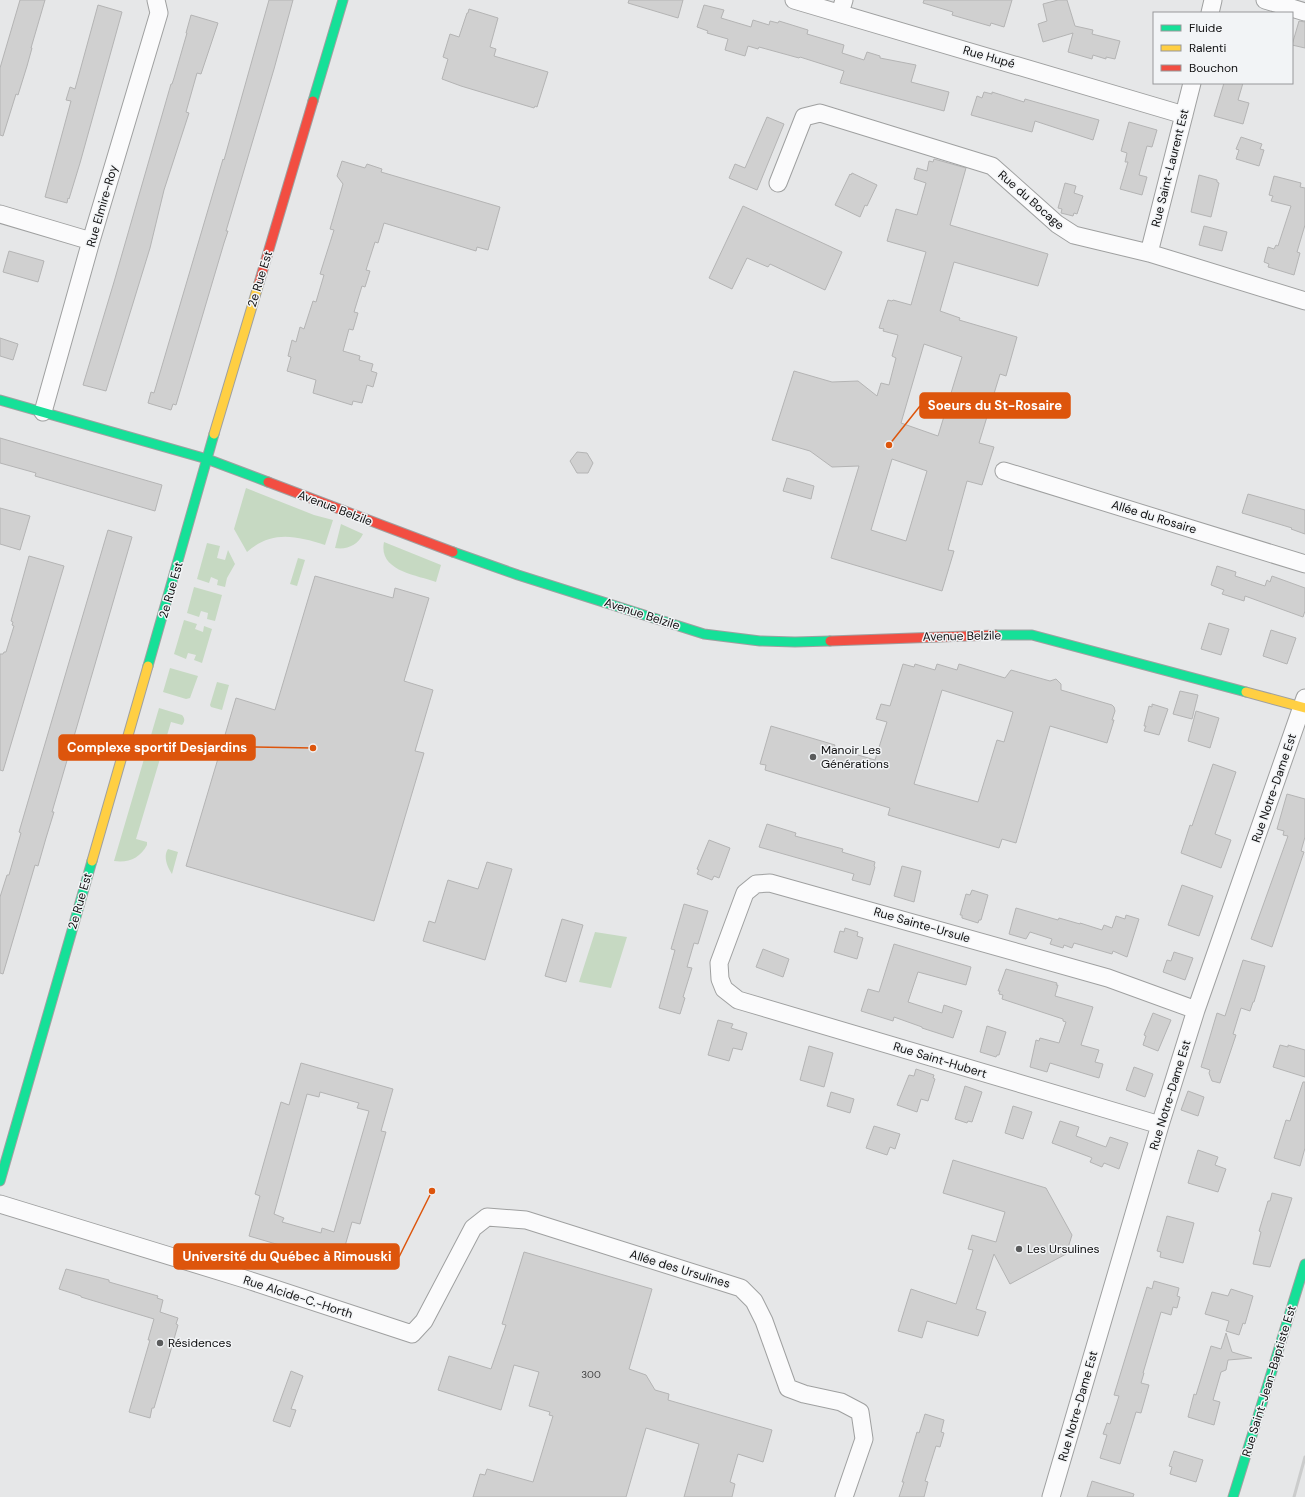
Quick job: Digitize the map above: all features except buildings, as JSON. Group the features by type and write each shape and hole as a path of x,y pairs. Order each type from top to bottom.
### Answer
{"street":[{"name":"Rue Elmire-Roy","path":"43,412 91,241 159,13 156,0"},
{"name":"2e Rue Est","path":"0,1181 207,459 343,0"},
{"name":"Rue Hupé","path":"794,0 842,7 1184,115"},
{"path":"1210,12 1213,0"},
{"path":"1265,0 1305,12"},
{"name":"Rue Saint-Laurent Est","path":"1149,253 1192,84"},
{"name":"Rue du Bocage","path":"778,183 804,117 820,113 992,166 1057,224 1074,235 1149,253 1305,300"},
{"path":"0,214 91,241"},
{"name":"Avenue Belzile","path":"0,400 207,459 434,546 704,634 760,641 795,642 950,636 1032,635 1304,704"},
{"name":"Allée du Rosaire","path":"1004,471 1305,564"},
{"name":"Rue Notre-Dame Est","path":"1051,1497 1160,1126 1196,1010 1304,704"},
{"name":"Rue Sainte-Ursule","path":"724,989 720,979 719,963 744,893 756,884 770,883 1108,978 1196,1010"},
{"name":"Rue Saint-Hubert","path":"724,989 738,1000 1160,1126"},
{"name":"Rue Alcide-C.-Horth","path":"0,1204 248,1280 412,1334"},
{"name":"Allée des Ursulines","path":"412,1334 424,1321 473,1228 487,1218 526,1220 741,1288 754,1301 764,1321 788,1388 804,1394 841,1402 860,1412 864,1439 844,1497"},
{"name":"Rue Saint-Jean-Baptiste Est","path":"1233,1497 1305,1264"}],"green space":[{"path":"246,488 314,515 333,520 325,545 294,537 284,537 266,540 247,552 234,529"},
{"path":"341,524 363,534 361,538 352,546 335,548"},
{"path":"384,542 441,565 436,582 409,574 393,566 387,560 384,552"},
{"path":"207,543 220,546 217,558 225,560 228,550 235,564 227,578 225,587 217,585 218,580 211,577 209,583 197,579"},
{"path":"298,558 305,560 297,586 290,584"},
{"path":"194,587 222,595 215,621 207,619 208,613 201,611 199,617 187,613"},
{"path":"184,620 197,624 195,629 203,632 204,626 212,629 202,663 194,660 196,655 188,653 186,659 174,654"},
{"path":"170,668 198,676 190,698 186,699 163,692"},
{"path":"217,682 229,685 222,710 211,707 210,705"},
{"path":"159,708 182,715 184,717 184,721 182,725 171,722 136,839 147,842 147,845 144,850 134,859 114,861"},
{"path":"168,849 178,852 172,874 166,862"},
{"path":"595,932 627,937 611,988 579,982"}],"railway":[{"path":"1294,1497 1305,1457"}],"traffic: fast":[{"path":"313,101 343,0"},
{"path":"0,400 207,459 268,482"},
{"path":"148,666 214,434"},
{"path":"453,552 518,575 704,634 760,641 830,641"},
{"path":"995,635 1032,635 1246,692"},
{"path":"0,1181 92,861"},
{"path":"1233,1497 1305,1264"}],"traffic: slow":[{"path":"214,434 259,283"},
{"path":"92,861 148,666"},
{"path":"1246,692 1305,708"}],"traffic: jam":[{"path":"259,283 313,101"},
{"path":"268,482 453,552"},
{"path":"830,641 995,635"}],"place":[{"name":"Soeurs du St-Rosaire","path":"889,445"},
{"name":"Complexe sportif Desjardins","path":"313,748"},
{"name":"Manoir Les Générations","path":"813,757"},
{"name":"Université du Québec à Rimouski","path":"432,1191"},
{"name":"Les Ursulines","path":"1019,1249"},
{"name":"Résidences","path":"160,1343"}]}
